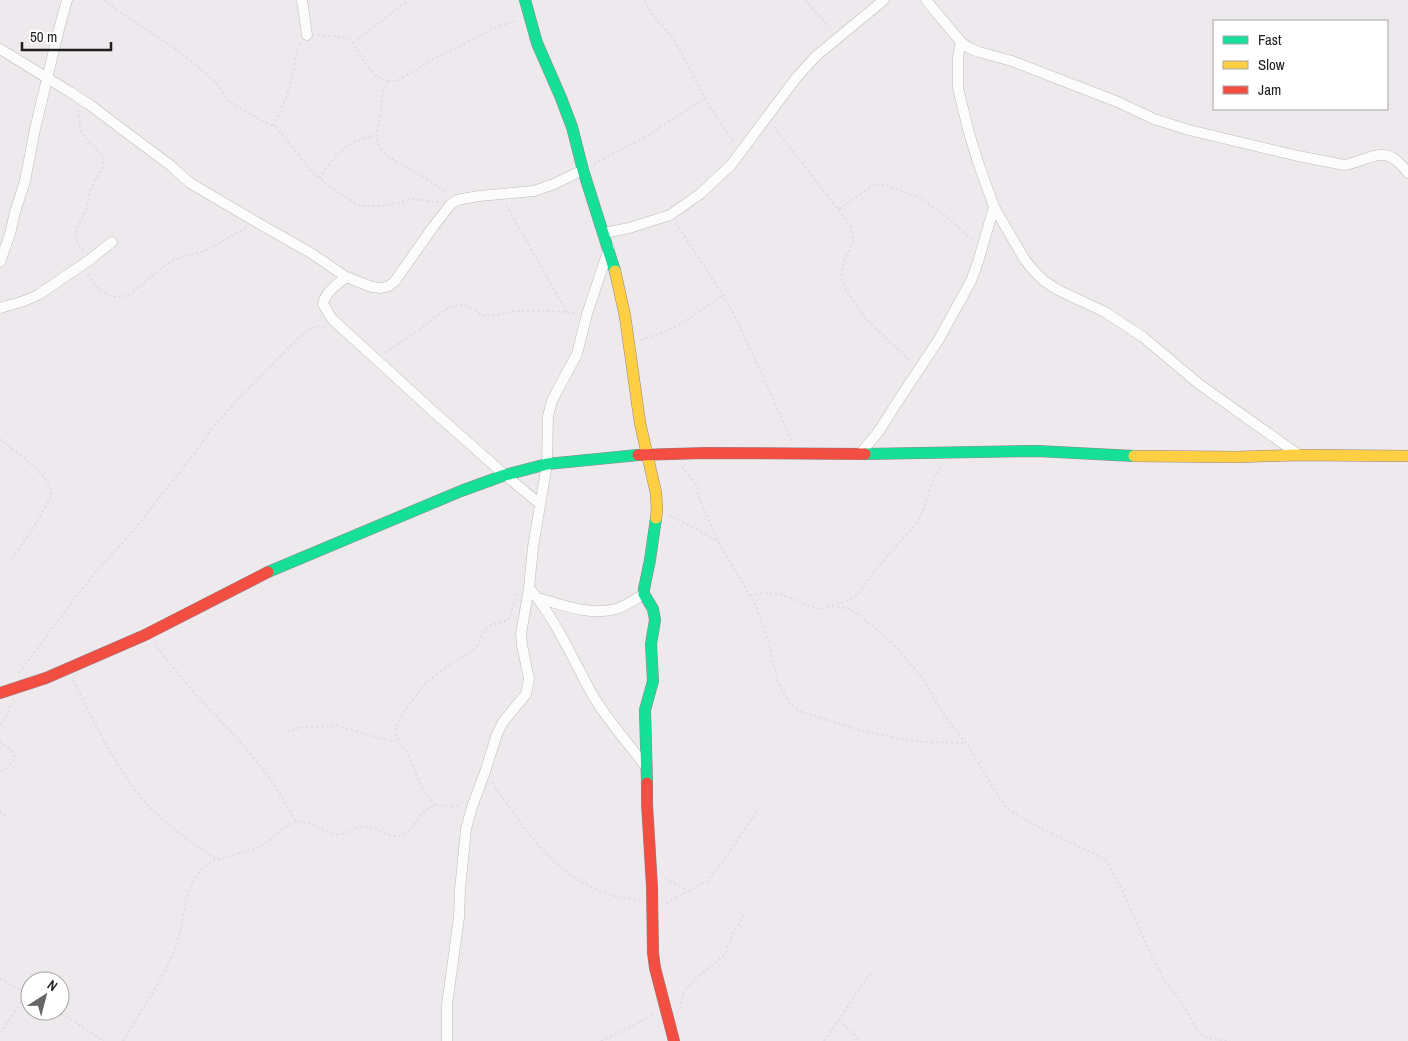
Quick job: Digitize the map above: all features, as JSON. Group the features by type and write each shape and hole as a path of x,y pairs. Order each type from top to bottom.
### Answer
{"street":[{"path":"0,262 25,181 35,128 67,0"},
{"path":"302,0 308,35"},
{"path":"525,0 537,43 572,127 583,170 609,247 629,344 640,423 656,493 657,510 644,590 644,594 653,609 655,620 651,644 653,681 645,710 647,804 655,968 674,1041"},
{"path":"604,233 657,220 670,215 693,200 721,175 796,78 816,56 884,0"},
{"path":"926,0 961,42 969,48 1012,61 1118,102 1154,119 1188,130 1344,165 1372,156 1388,156 1396,160 1408,173"},
{"path":"936,0 937,13"},
{"path":"961,42 958,63 958,88 969,133 994,207 1025,260 1044,280 1058,290 1105,312 1143,337 1199,384 1299,455"},
{"path":"0,49 79,98 170,165 190,183 311,253 346,277 372,287 381,288 389,286 395,281 433,227 454,202 479,196 534,190 554,184 583,170"},
{"path":"860,454 879,431 939,339 971,281 983,248 994,207"},
{"path":"0,308 38,295 112,242"},
{"path":"447,1041 447,1005 459,917 466,829 502,722 526,694 528,685 522,634 533,547 547,464 548,416 552,401 577,354 587,314 609,247"},
{"path":"346,277 324,298 323,304 332,319 505,475 540,504"},
{"path":"0,693 46,678 145,635 264,574 461,490 505,475 547,464 671,453 860,454 1037,451 1160,457 1408,456"},
{"path":"529,588 538,598 566,643 593,695 647,768"},
{"path":"538,598 575,608 598,610 615,609 630,603 644,594"}],"path":[{"path":"104,0 197,66 217,84 228,101 273,126 319,178 359,206 380,206 412,199 454,202"},
{"path":"353,43 408,0"},
{"path":"645,0 648,9 675,41 726,133 742,150"},
{"path":"805,0 838,37"},
{"path":"273,126 288,95 298,48 303,38 308,35 340,37 353,43 366,65 376,75 388,81 397,81 437,57 494,28 529,16"},
{"path":"388,81 382,95 376,136 379,146 386,155 430,181 454,202"},
{"path":"79,98 78,113 81,132 103,156 103,162 102,168 90,190 87,207 77,227 75,236 94,285 106,296 114,297 130,294 167,264 204,251 258,223"},
{"path":"583,170 652,133 705,98"},
{"path":"766,117 839,209 850,226 853,243 845,260 841,276 845,288 865,318 919,370"},
{"path":"319,178 348,145 376,136"},
{"path":"839,209 872,186 879,184 889,186 923,199 983,248"},
{"path":"500,194 567,312"},
{"path":"670,215 723,295 740,327 798,453"},
{"path":"629,344 681,324 723,295"},
{"path":"376,359 422,328 439,314 451,307 460,305 465,305 486,316 513,311 587,314"},
{"path":"17,676 99,568 129,536 194,454 206,435 241,396 311,328 318,326 344,331"},
{"path":"0,439 20,454 48,482 52,494 47,505 11,560"},
{"path":"671,453 694,481 700,501 719,543 750,595 767,637 778,682 785,697 794,708 866,732 900,739 966,744"},
{"path":"750,595 778,594 820,609 858,595 877,568 917,523 923,511 933,479 950,453"},
{"path":"657,510 698,530 719,543"},
{"path":"436,805 423,791 408,754 399,742 396,733 398,721 423,686 437,674 477,647 483,632 489,626 508,620 517,590"},
{"path":"832,606 853,611 894,645 923,679 943,714 966,744 1009,810 1042,830 1106,861 1122,890 1163,978 1184,1006 1199,1034 1204,1037 1228,1041"},
{"path":"145,635 164,654 197,696 235,736 270,778 297,822"},
{"path":"67,669 105,744 136,792 175,831 217,860"},
{"path":"0,725 10,708 12,689"},
{"path":"287,732 301,726 339,726 399,742"},
{"path":"0,741 13,752 15,758 8,768 0,773"},
{"path":"485,772 540,846 553,861 574,878 614,896 653,907 707,881 714,874 759,809"},
{"path":"123,1041 175,949 187,898 195,877 202,868 217,860 267,844 284,828 297,822 314,825 335,834 367,827 389,836 397,836 404,835 428,808 436,805 453,807 458,806 464,801"},
{"path":"0,811 7,817"},
{"path":"651,873 689,891"},
{"path":"679,1014 684,991 695,978 726,952 733,933 746,912"},
{"path":"824,1041 872,971"},
{"path":"0,979 20,989"},
{"path":"0,1033 20,1003"},
{"path":"601,1041 665,1008"},
{"path":"70,1019 104,1041"},
{"path":"838,1019 861,1041"}],"traffic: fast":[{"path":"525,0 537,43 572,127 583,170 615,271"},
{"path":"865,454 1037,451 1134,456"},
{"path":"268,572 461,491 505,475 547,464 638,455"},
{"path":"647,783 645,710 653,681 651,644 655,620 653,609 644,594 644,589 656,518"}],"traffic: slow":[{"path":"615,271 625,316 640,423 656,493 656,518"},
{"path":"1134,456 1408,456"}],"traffic: jam":[{"path":"638,455 705,453 865,454"},
{"path":"0,693 46,678 145,635 268,572"},
{"path":"647,783 653,953 655,968 674,1041"}]}
